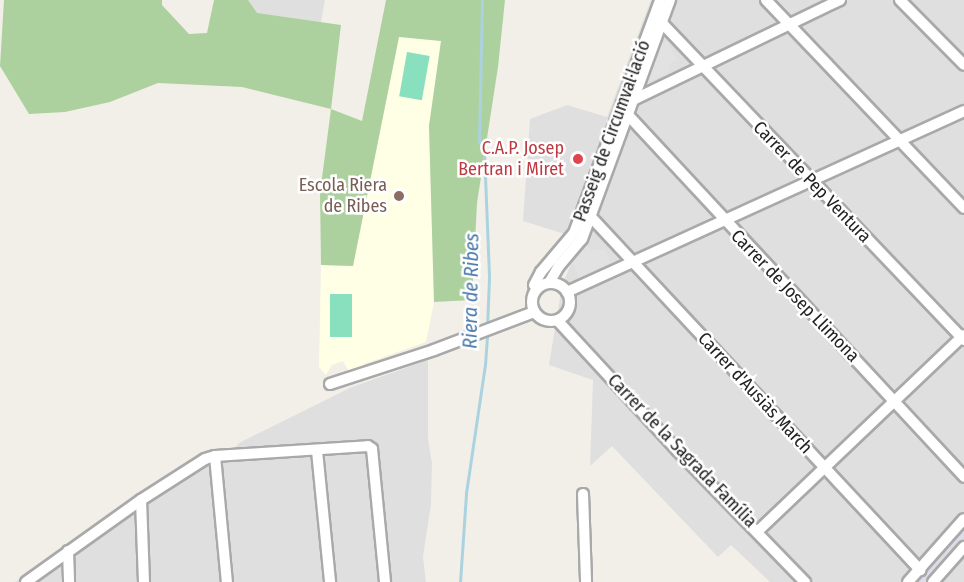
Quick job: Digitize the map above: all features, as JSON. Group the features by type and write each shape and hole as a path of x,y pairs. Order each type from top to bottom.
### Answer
{"street":[{"name":"Passeig de Circumval·lació","path":"534,285 541,272 574,233 660,0"},
{"name":"Passeig de Circumval·lació","path":"549,283 559,266 582,239 670,0"},
{"path":"766,0 964,208"},
{"path":"633,100 840,0"},
{"path":"900,0 964,65"},
{"name":"Carrer de Pep Ventura","path":"661,22 702,68 963,337"},
{"path":"567,291 964,111"},
{"name":"Carrer de Josep Llimona","path":"628,115 722,219 964,477"},
{"name":"Carrer d'Ausiàs March","path":"591,217 920,570"},
{"path":"558,284 567,291 570,306 558,321 545,321 534,312 532,296 541,285 558,284"},
{"path":"330,384 434,350 534,312"},
{"name":"Carrer de la Sagrada Família","path":"558,321 677,450 805,582"},
{"path":"758,531 963,337"},
{"path":"26,582 141,500 205,459 215,456 368,446 372,449 385,582"},
{"path":"317,451 330,582"},
{"path":"215,456 227,582"},
{"path":"583,494 586,582"},
{"path":"141,500 144,582"},
{"path":"908,582 964,519"},
{"path":"933,582 964,547"},
{"path":"68,551 69,582"}],"shaded area":[{"path":"245,0 325,0 319,32 257,21"},
{"path":"651,0 964,0 964,582 770,582 731,545 718,557 612,446 590,466 593,380 549,365 562,286 581,239 523,221 530,119 567,105 607,117"},
{"name":"Escola Riera de Ribes","path":"399,36 441,41 429,126 434,302 426,342 364,364 364,367 354,371 348,370 343,361 332,365 326,375 319,367 321,265 353,266"},
{"path":"658,39 661,43 667,41 677,60 668,65 671,71 651,81 648,75"},
{"path":"582,239 591,250 605,250 610,263 580,277 568,256"},
{"path":"428,360 428,439 432,463 431,504 423,557 426,582 15,582 206,450 234,449 239,443 352,387"},
{"path":"964,523 964,539 926,582 912,582"}],"green space":[{"path":"4,0 162,0 162,5 189,34 207,33 214,0 248,0 257,13 341,25 331,109 242,87 158,83 110,102 65,112 29,114 0,66"},
{"path":"386,0 505,0 498,67 477,203 472,300 434,302 429,126 441,41 399,37 353,266 321,265 320,193 331,109 362,121"},
{"path":"407,52 430,56 422,100 399,96"},
{"path":"330,294 352,294 352,337 330,337"}],"waterway":[{"name":"Riera de Ribes","path":"482,0 479,141 484,151 489,278 487,327"},
{"name":"Riera de Ribes","path":"460,582 466,493 485,365 487,333"}],"place":[{"name":"C.A.P. Josep Bertran i Miret","path":"578,159"},
{"name":"Escola Riera de Ribes","path":"399,196"}]}
